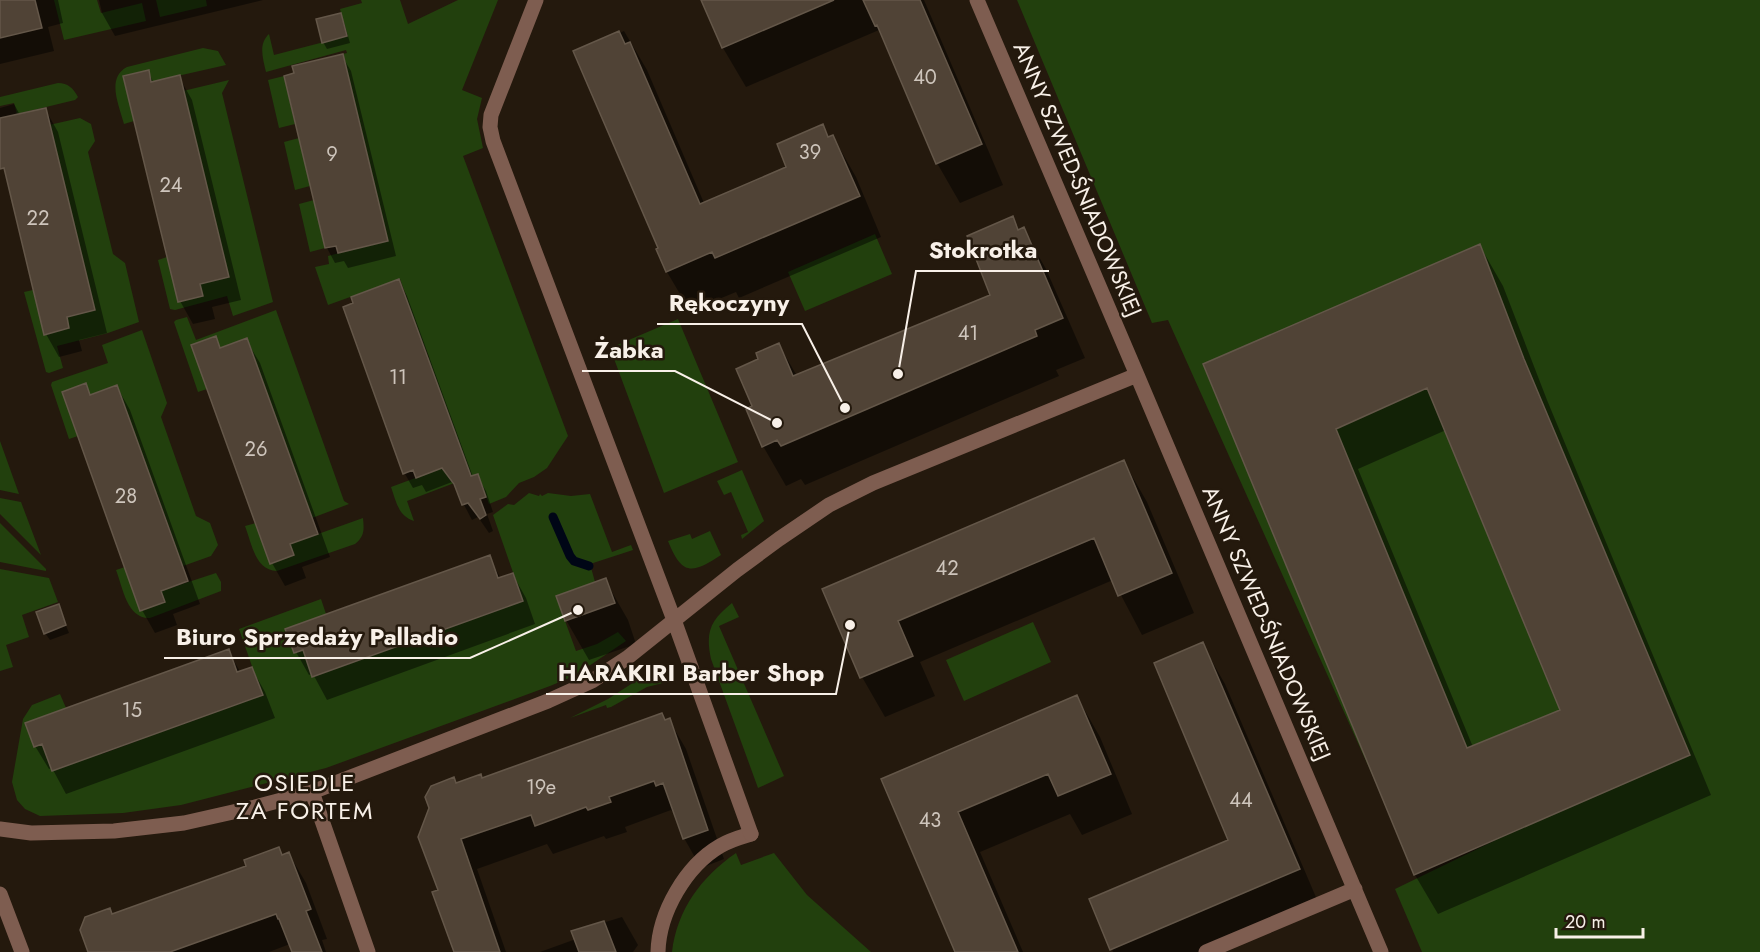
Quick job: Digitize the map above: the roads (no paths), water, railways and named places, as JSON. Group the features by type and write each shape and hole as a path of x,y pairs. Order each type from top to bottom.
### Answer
{"street":[{"path":"536,0 491,115 490,127 493,141 674,620 751,834 719,846 697,865 680,888 665,915 658,952"},
{"name":"ANNY SZWED-ŚNIADOWSKIEJ","path":"977,0 1381,952"},
{"path":"0,829 31,833 114,831 183,823 312,792 548,701 592,681 627,658 779,539 830,505 873,483 1137,375"},
{"path":"312,792 368,952"},
{"path":"1206,952 1355,889"},
{"path":"0,894 22,952"}],"waterway":[{"path":"553,517 570,556 574,561 589,566"}],"place":[{"name":"Stokrotka","path":"898,374"},
{"name":"Rękoczyny","path":"845,408"},
{"name":"Żabka","path":"777,423"},
{"name":"Biuro Sprzedaży Palladio","path":"578,610"},
{"name":"HARAKIRI Barber Shop","path":"850,625"}],"district":[{"name":"OSIEDLE ZA FORTEM","path":"305,796"}]}
